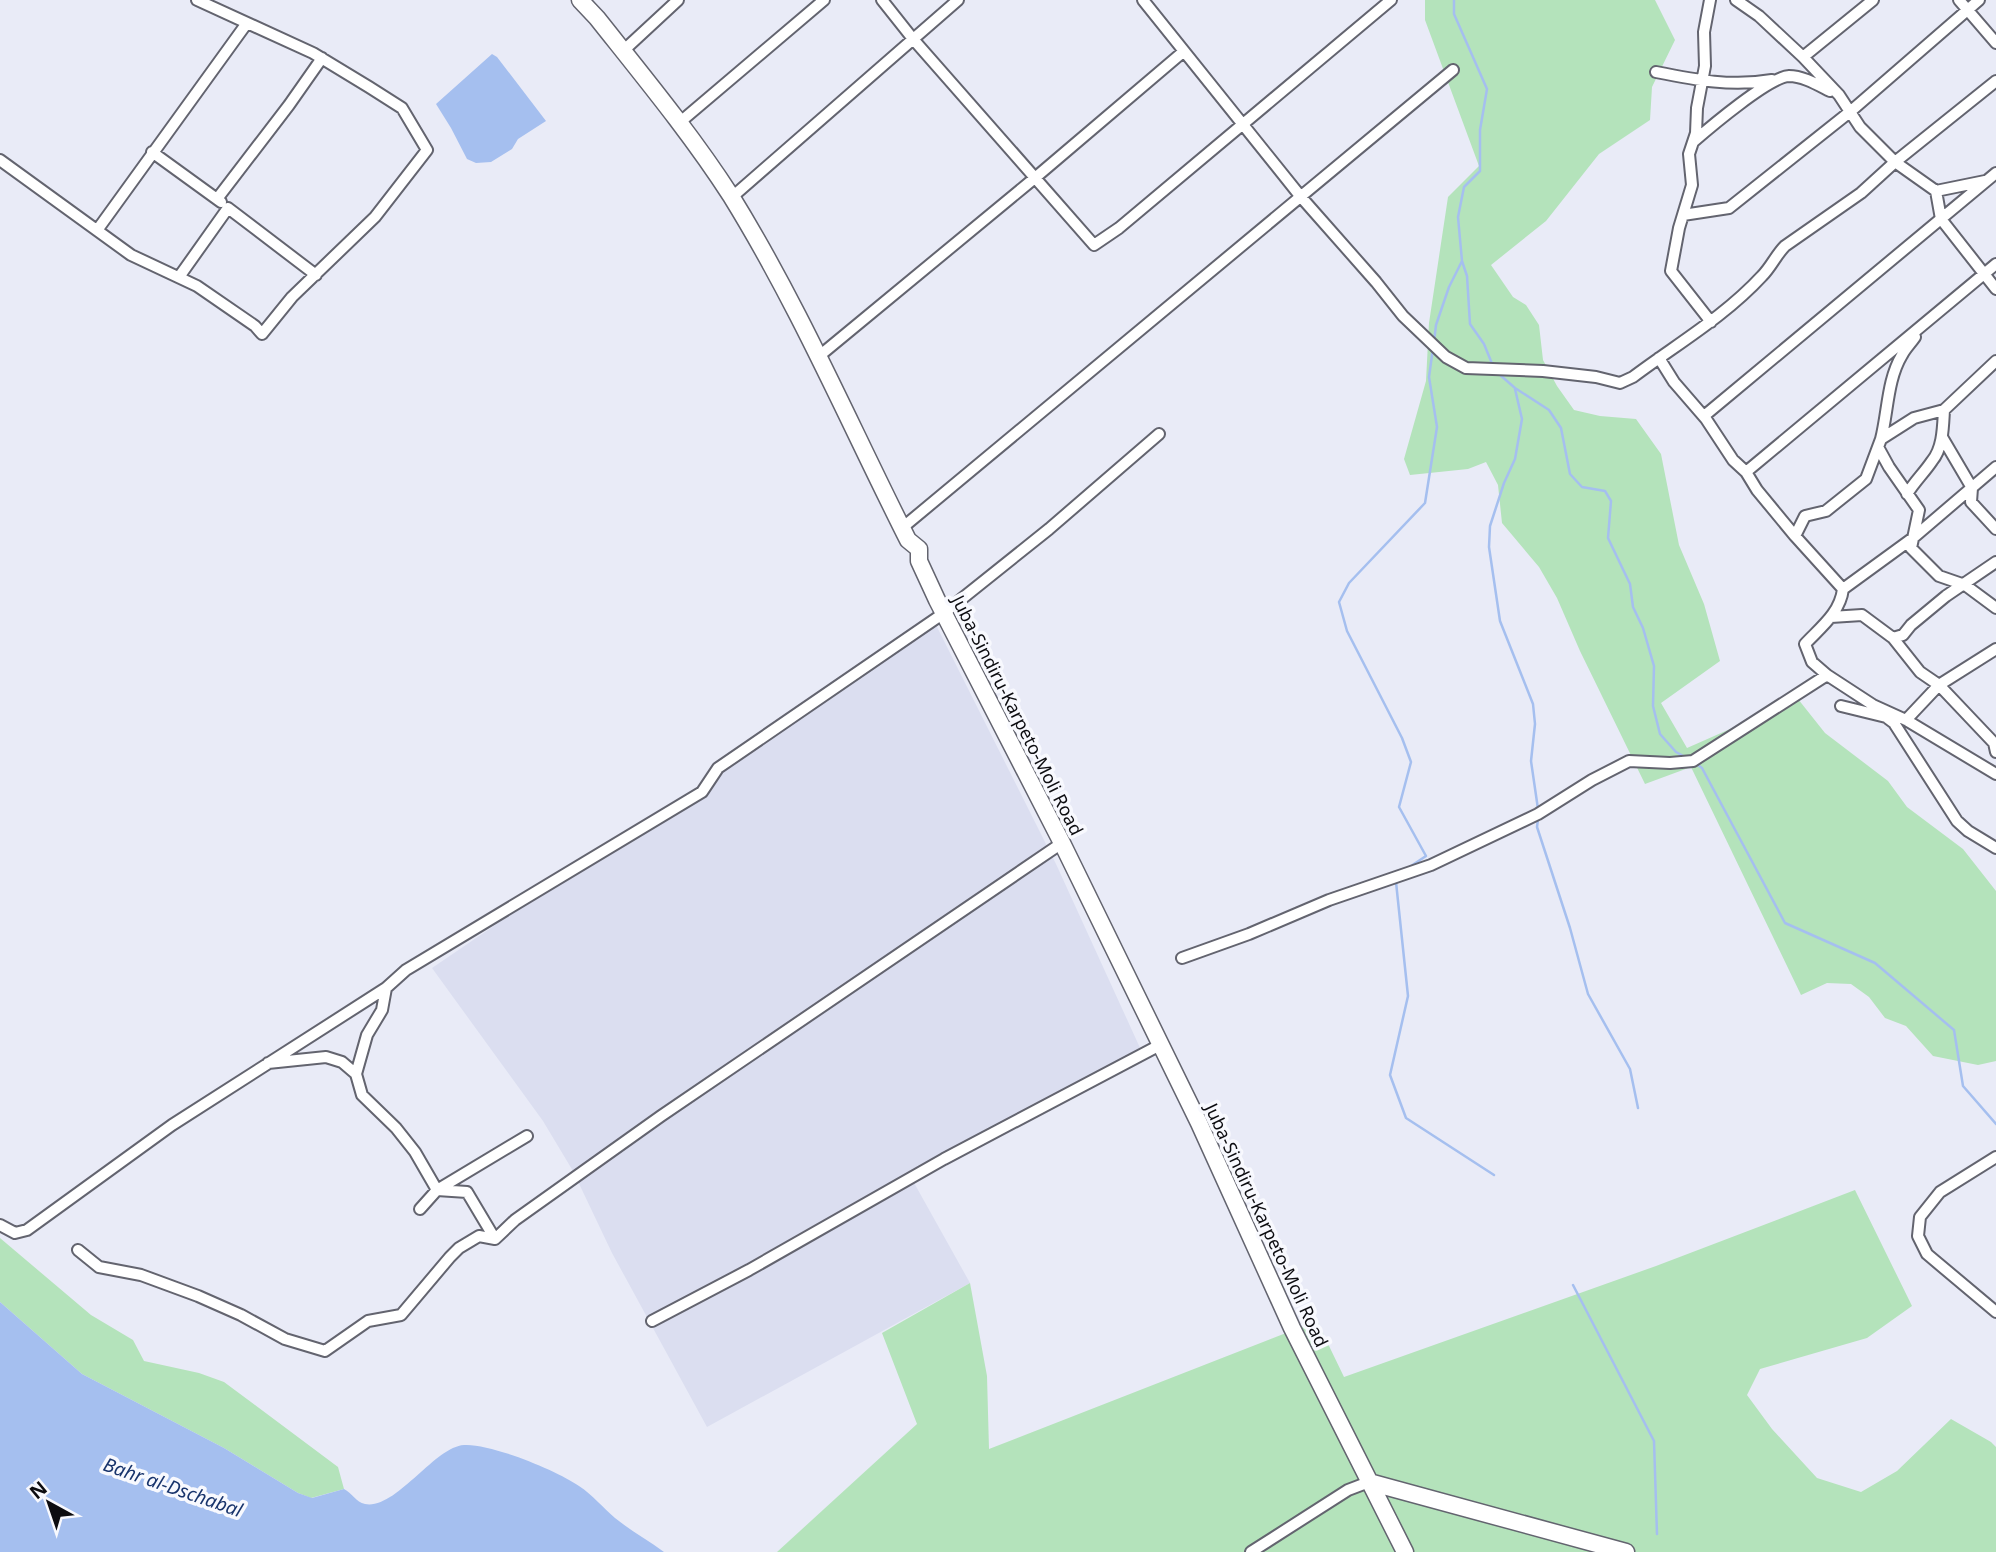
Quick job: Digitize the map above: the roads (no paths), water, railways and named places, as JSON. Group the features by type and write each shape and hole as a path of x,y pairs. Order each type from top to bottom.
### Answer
{"main road":[{"name":"Juba-Sindiru-Karpeto-Moli Road","path":"580,0 679,123 731,198 795,309 908,540 919,549 919,561 944,613 1062,842 1199,1123 1292,1328 1405,1552"},
{"path":"1369,1482 1626,1552"}],"street":[{"path":"0,160 131,255 197,286 255,326 262,334 292,297 375,217 427,150 402,108 322,58 197,0"},
{"path":"623,51 678,0"},
{"path":"679,123 824,0"},
{"path":"882,0 1094,245 1119,228 1391,0"},
{"path":"731,198 958,0"},
{"path":"1143,0 1301,197 1403,316 1446,358 1465,368 1543,371 1596,377 1620,383 1633,377 1711,323 1765,274 1785,246 1861,193 1895,162 1996,81"},
{"path":"1710,0 1704,32 1705,66 1697,108 1696,134 1689,154 1692,185 1671,271 1711,323"},
{"path":"1736,0 1759,16 1803,57 1839,95 1860,127 1895,162 1936,191 1941,219 1996,289"},
{"path":"1803,57 1873,0"},
{"path":"1959,0 1996,43"},
{"path":"1683,215 1729,208 1852,111 1979,0"},
{"path":"98,229 247,23"},
{"path":"818,357 1183,52"},
{"path":"217,199 322,58"},
{"path":"902,528 1453,71"},
{"path":"1656,72 1702,81 1746,84 1790,76 1810,81 1839,95"},
{"path":"1692,143 1718,120 1775,79"},
{"path":"152,152 316,275"},
{"path":"1936,191 1992,177"},
{"path":"1704,416 1992,177"},
{"path":"179,277 228,208"},
{"path":"1795,536 1805,516 1826,512 1866,479 1880,443 1887,416 1888,396 1901,357 1924,325 1996,264"},
{"path":"1746,472 1985,274"},
{"path":"1659,358 1674,382 1704,416 1733,460 1746,472 1757,490 1795,536 1843,589 1842,600 1831,617 1805,644 1812,662 1827,675 1874,705 1906,720 1996,774"},
{"path":"1880,443 1914,418 1944,410 1996,361"},
{"path":"1908,494 1917,478 1934,459 1942,437 1944,410"},
{"path":"0,1225 15,1233 27,1230 172,1125 386,988 406,970 702,792 718,768 944,613 1049,529 1159,434"},
{"path":"1942,437 1972,488 1971,502 1996,529"},
{"path":"1880,443 1889,467 1919,510 1911,548 1939,576 1965,584 1996,608"},
{"path":"1843,589 1913,537 1996,467"},
{"path":"1893,638 1903,635 1946,596 1996,562"},
{"path":"1831,617 1862,615 1893,638 1920,672 1939,685 1994,743 1996,752"},
{"path":"1906,720 1939,685 1996,649"},
{"path":"1182,958 1249,934 1329,900 1431,865 1538,814 1592,780 1629,761 1693,761 1827,675"},
{"path":"1841,706 1886,717 1894,723 1957,821 1996,848"},
{"path":"495,1239 514,1220 661,1115 1062,842"},
{"path":"386,988 382,1010 366,1035 356,1074 362,1095 396,1128 437,1190"},
{"path":"652,1321 772,1258 944,1159 1160,1045"},
{"path":"268,1063 326,1057 341,1062 356,1074"},
{"path":"420,1209 437,1190 527,1136"},
{"path":"1996,1157 1940,1192 1920,1217 1918,1236 1927,1254 1996,1312"},
{"path":"437,1190 467,1192 495,1239"},
{"path":"78,1250 99,1267 141,1275 198,1296 242,1315 279,1337 325,1351 368,1321 401,1315 459,1248 479,1236 495,1239"},
{"path":"1251,1552 1348,1490 1369,1482"}],"water":[{"path":"492,54 546,121 518,139 512,149 491,162 476,163 467,159 436,104"},
{"name":"Bahr al-Dschabal","path":"0,1302 82,1374 224,1448 298,1493 312,1498 344,1489 362,1503 377,1503 389,1498 452,1448 464,1445 490,1448 523,1459 569,1480 589,1493 621,1523 664,1552 0,1552"}],"waterway":[{"path":"1434,342 1436,325 1449,287 1462,261 1458,217 1464,187 1480,171 1480,130 1487,89 1454,14 1454,0"},
{"path":"1462,261 1467,276 1470,324 1484,344 1493,366"},
{"path":"1408,868 1426,856 1399,807 1411,762 1402,738 1347,631 1339,602 1349,583 1425,503 1437,427 1429,377 1433,348"},
{"path":"1499,374 1549,410 1561,428 1570,474 1582,487 1605,491 1611,501 1608,538 1630,584 1633,607 1643,628 1654,666 1653,706 1660,734 1676,752 1687,758"},
{"path":"1515,389 1522,419 1515,459 1490,526 1489,547 1500,621 1533,704 1535,724 1531,761 1538,809"},
{"path":"1695,763 1702,768 1785,923 1875,963 1954,1030 1963,1086 1996,1124"},
{"path":"1538,819 1537,827 1588,994 1630,1069 1638,1108"},
{"path":"1396,882 1408,996 1390,1075 1406,1118 1494,1175"},
{"path":"1573,1285 1654,1441 1657,1534"}]}
